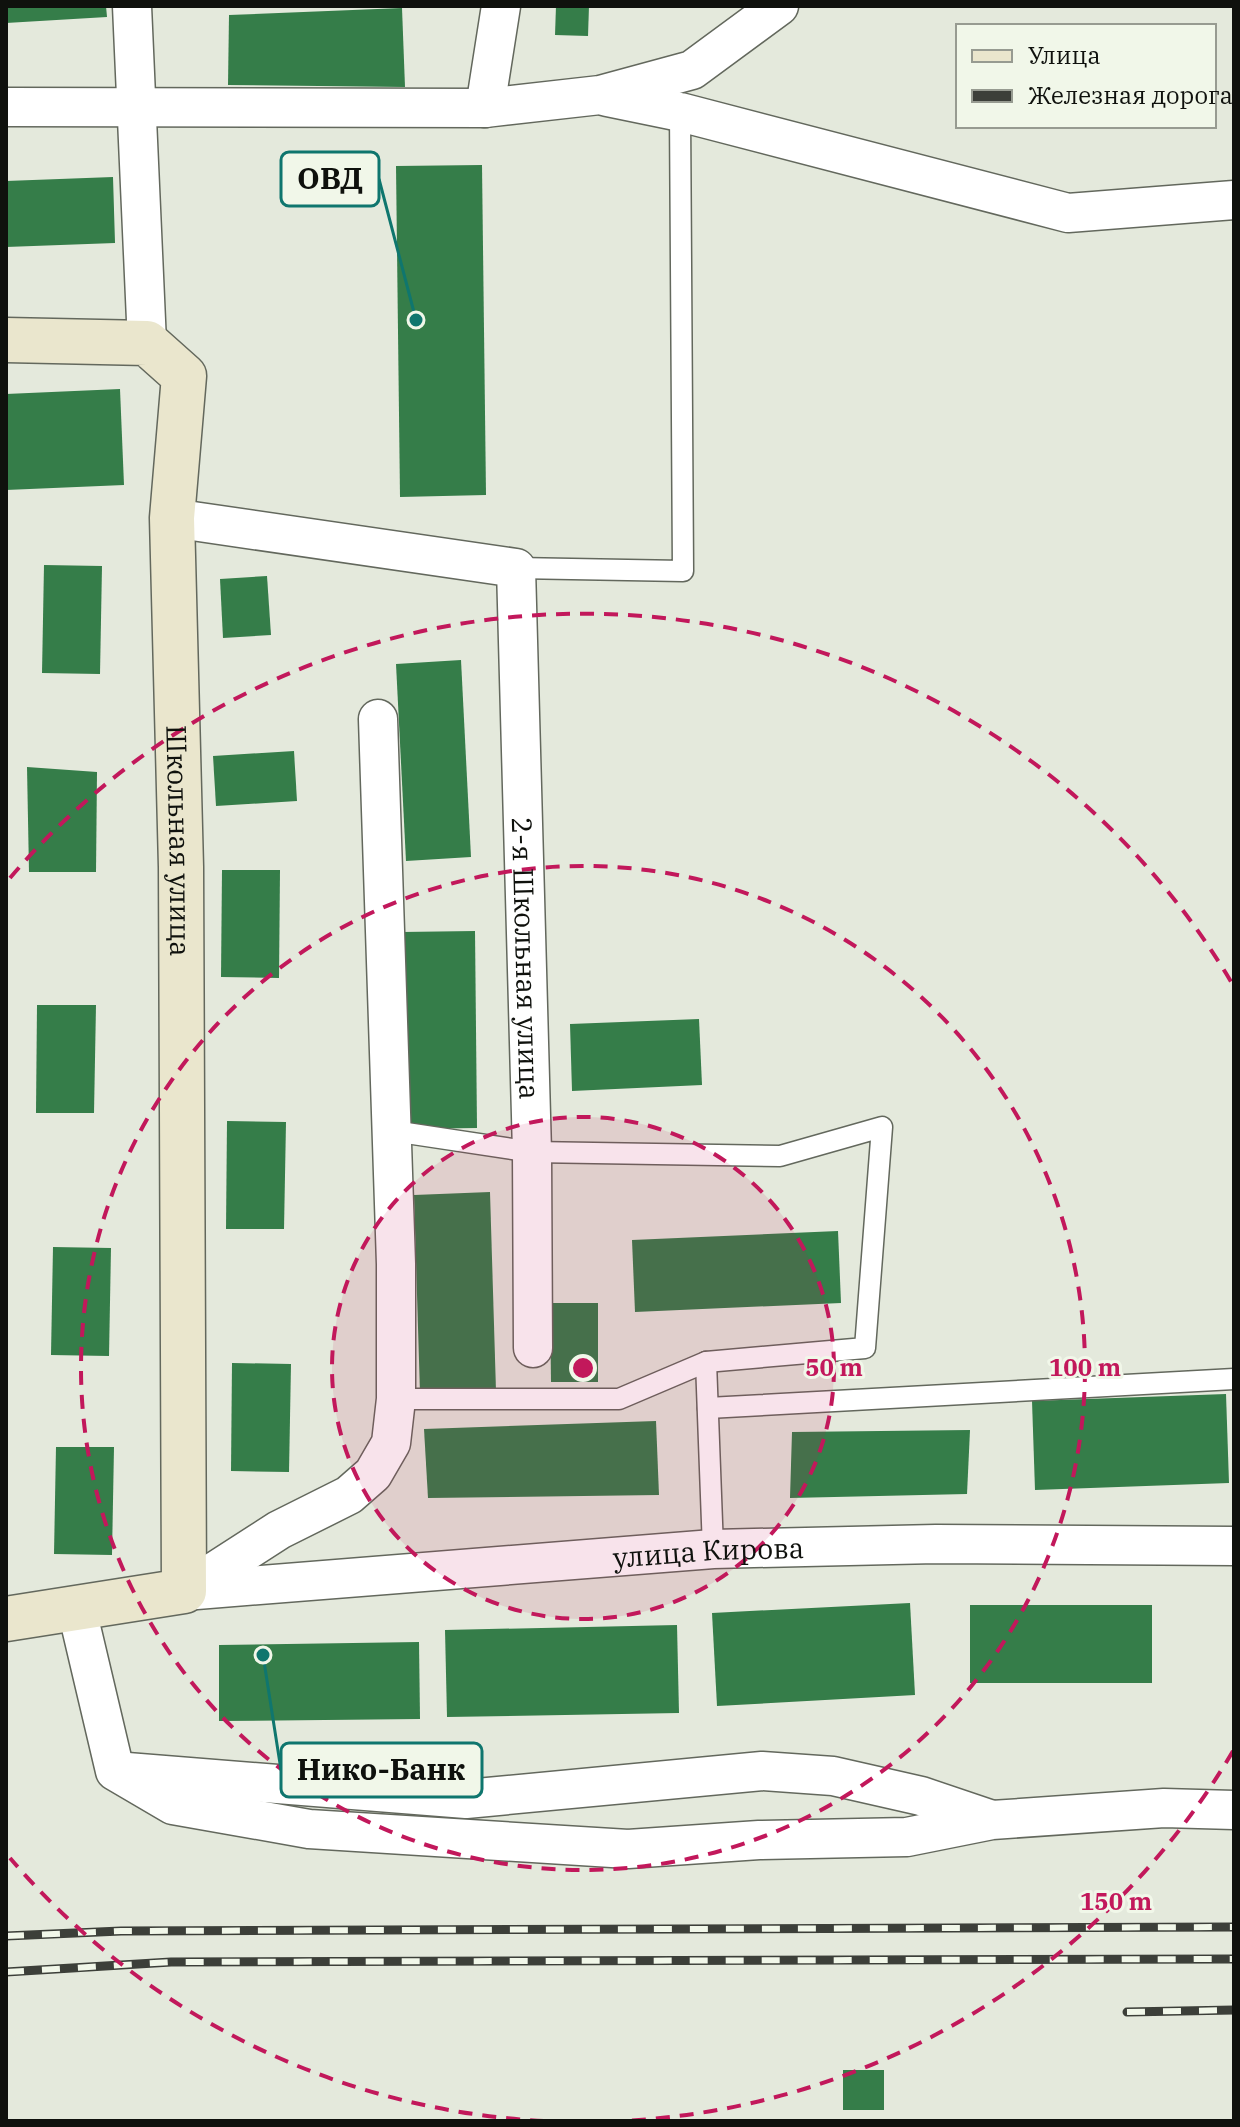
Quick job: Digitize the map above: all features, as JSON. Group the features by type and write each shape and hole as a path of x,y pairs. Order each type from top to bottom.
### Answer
{"street":[{"path":"6,340 147,343 139,109 132,6"},
{"path":"485,108 501,6"},
{"path":"6,107 485,108 600,95 692,70 779,6"},
{"path":"600,95 680,112 1068,213 1234,200"},
{"name":"Школьная улица","path":"147,343 184,376 172,518 181,867 184,1591"},
{"path":"172,518 516,568"},
{"name":"2-я Школьная улица","path":"516,568 532,1152 533,1348"},
{"path":"6,1619 184,1591 279,1530 349,1495 373,1474 391,1443 396,1399 393,1131 378,719"},
{"name":"улица Кирова","path":"184,1591 713,1549 936,1544 1234,1546"},
{"path":"77,1610 115,1771 173,1805 309,1829 628,1849 759,1840 907,1837 992,1820 1164,1808 1234,1810"},
{"path":"115,1771 466,1799 762,1771 833,1776 921,1796 992,1820"}],"lane":[{"path":"516,568 683,571 680,112"},
{"path":"393,1131 532,1152 780,1156 882,1127 865,1348 706,1362 619,1399 396,1399"},
{"path":"706,1362 713,1549"},
{"path":"708,1408 1234,1379"}],"building":[{"path":"6,6 106,6 107,17 6,23"},
{"path":"556,6 589,6 588,36 555,35"},
{"path":"402,8 405,87 228,85 229,15"},
{"path":"482,165 486,495 400,497 396,166"},
{"path":"113,177 115,243 6,247 6,181"},
{"path":"120,389 124,485 6,490 6,394"},
{"path":"44,565 102,566 100,674 42,673"},
{"path":"267,576 271,635 223,638 220,579"},
{"path":"461,660 471,857 406,861 396,664"},
{"path":"294,751 297,801 216,806 213,756"},
{"path":"27,767 97,772 96,872 29,872"},
{"path":"222,870 280,870 279,978 221,977"},
{"path":"475,931 477,1128 404,1129 402,932"},
{"path":"37,1005 96,1005 94,1113 36,1113"},
{"path":"699,1019 702,1085 572,1091 570,1024"},
{"path":"227,1121 286,1122 284,1229 226,1229"},
{"path":"490,1192 496,1391 420,1393 414,1195"},
{"path":"838,1231 841,1303 635,1312 632,1240"},
{"path":"53,1247 111,1248 109,1356 51,1355"},
{"path":"550,1303 598,1303 598,1382 551,1382"},
{"path":"232,1363 291,1364 289,1472 231,1471"},
{"path":"1226,1394 1229,1483 1035,1490 1032,1401"},
{"path":"656,1421 659,1495 428,1498 424,1429"},
{"path":"970,1430 967,1494 790,1498 792,1432"},
{"path":"56,1447 114,1447 112,1555 54,1554"},
{"path":"910,1603 915,1695 717,1706 712,1613"},
{"path":"970,1605 1152,1605 1152,1683 970,1683"},
{"path":"677,1625 679,1713 447,1717 445,1630"},
{"path":"419,1642 420,1719 219,1721 219,1645"},
{"path":"843,2070 884,2070 884,2110 843,2110"}],"railway":[{"path":"6,1936 121,1931 1234,1927"},
{"path":"6,1972 171,1962 1234,1959"},
{"path":"1127,2012 1234,2010"}],"place":[{"name":"ОВД","path":"416,320"},
{"name":"Нико-Банк","path":"263,1655"}]}
